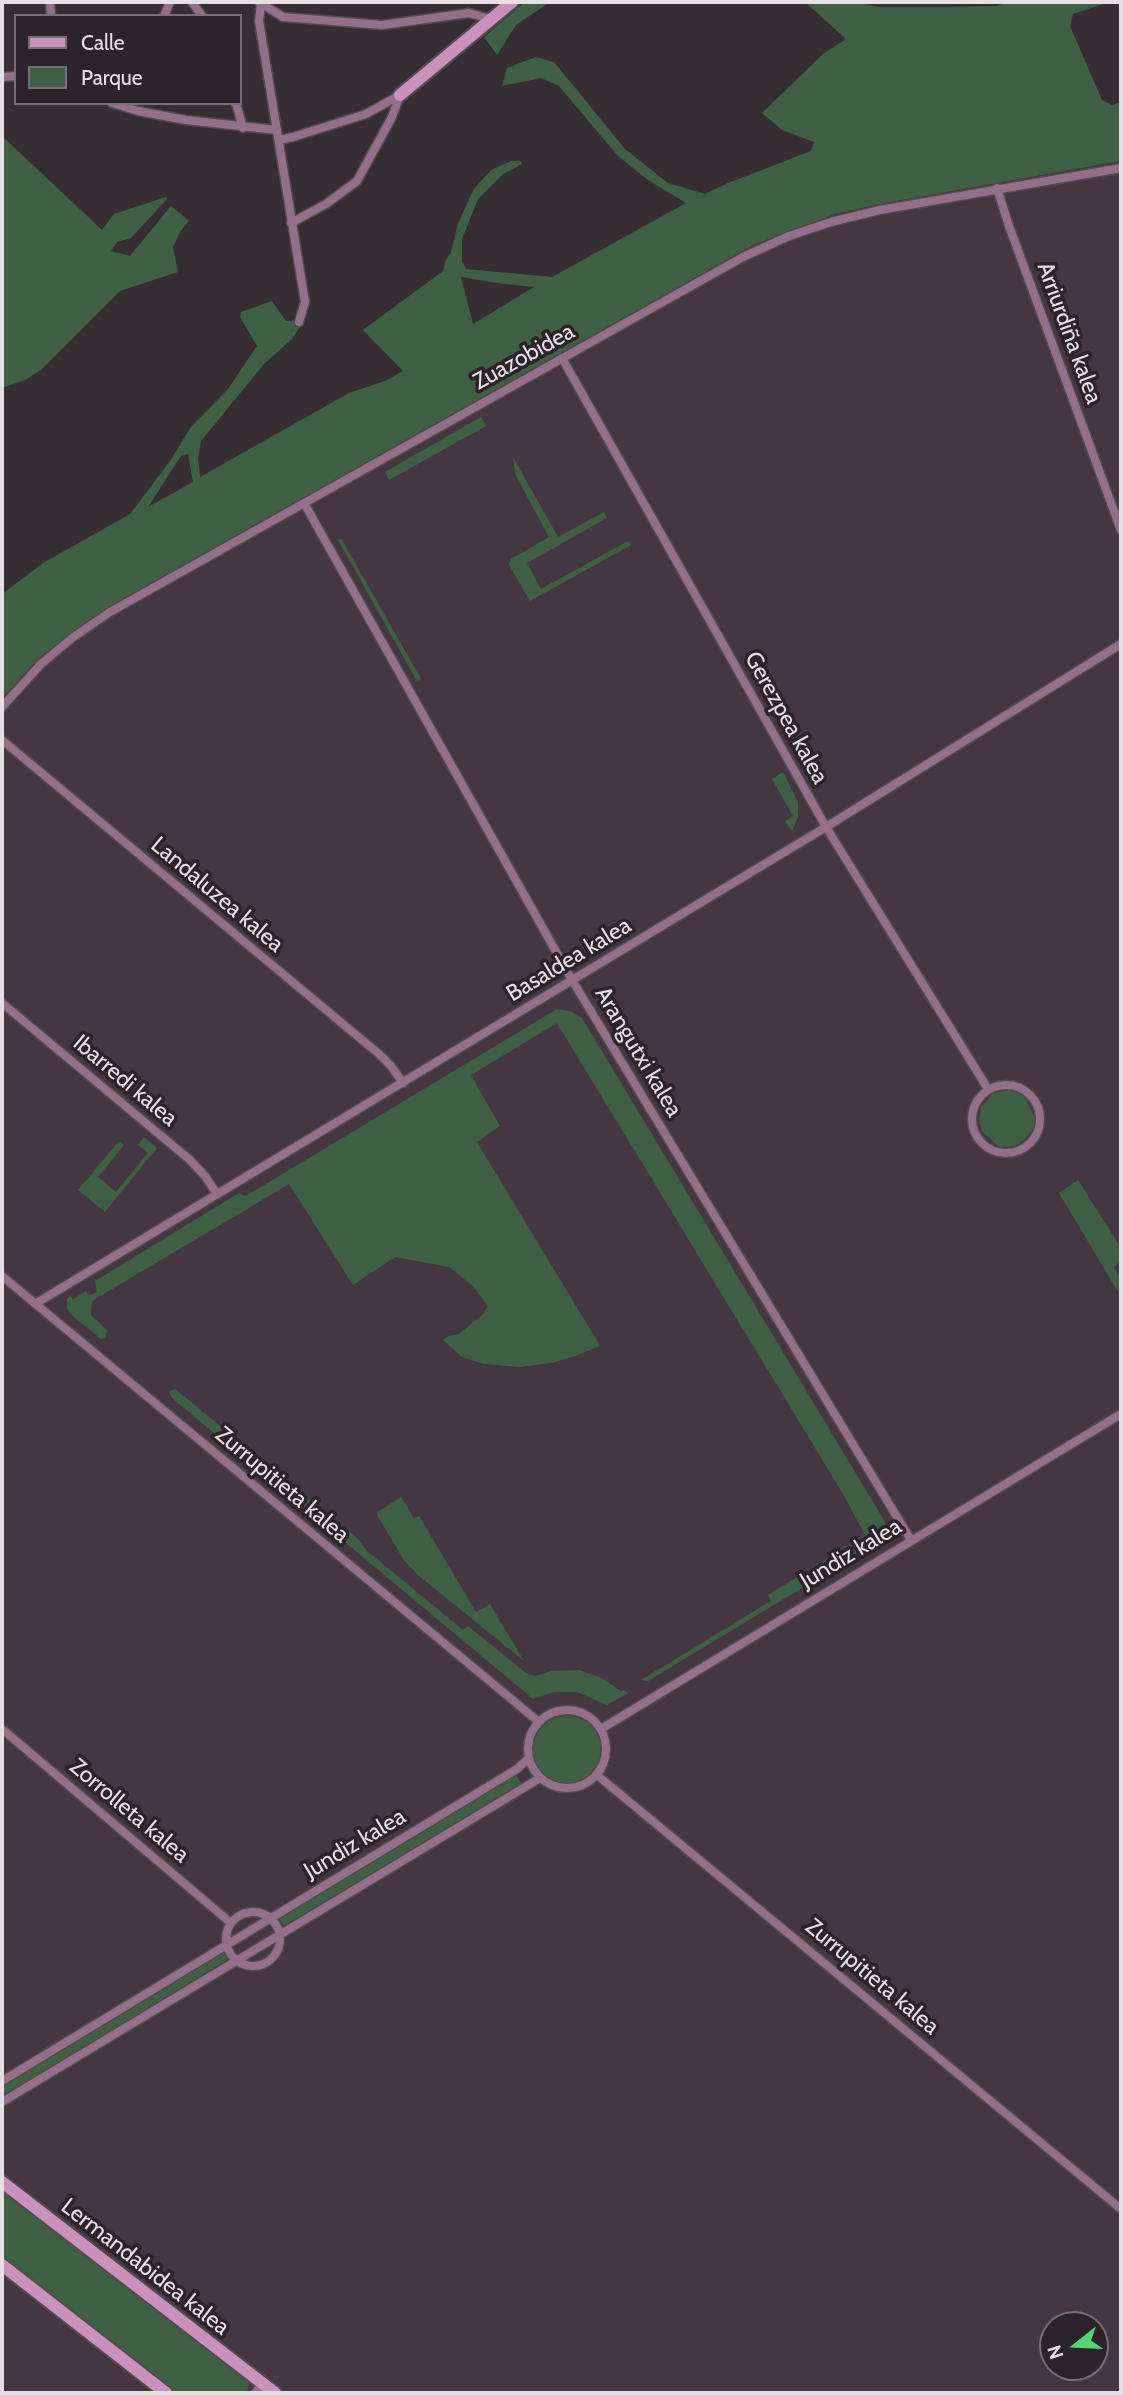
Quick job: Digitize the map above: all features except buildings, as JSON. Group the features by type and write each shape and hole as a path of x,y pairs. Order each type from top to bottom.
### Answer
{"street":[{"path":"120,105 174,118 278,135 357,117 400,95 512,2"},
{"path":"299,322 305,302 259,22 260,3 283,17 382,25 469,13 490,19"},
{"path":"291,223 326,204 357,181 392,117 400,95"},
{"path":"237,105 243,128"},
{"name":"Zuazobidea","path":"2,707 36,668 101,618 743,257 789,236 880,210 1121,168"},
{"name":"Arriurdiña kalea","path":"997,188 1121,530"},
{"name":"Gerezpea kalea","path":"562,358 826,827 988,1089"},
{"name":"Arangutxi kalea","path":"304,503 572,980 911,1540"},
{"name":"Basaldea kalea","path":"35,1304 826,827 1121,644"},
{"name":"Landaluzea kalea","path":"2,740 379,1054 403,1083"},
{"name":"Ibarredi kalea","path":"2,1003 190,1160 205,1176 217,1195"},
{"path":"1013,1085 1034,1098 1040,1122 1037,1134 1029,1144 1018,1151 993,1151 975,1134 973,1109 988,1089 1013,1085"},
{"name":"Zurrupitieta kalea","path":"2,1276 538,1722"},
{"name":"Jundiz kalea","path":"601,1728 1121,1414"},
{"path":"571,1710 588,1716 601,1728 607,1747 606,1757 591,1781 574,1788 556,1787 540,1778 528,1758 529,1739 538,1722 554,1712 571,1710"},
{"name":"Zorrolleta kalea","path":"2,1729 231,1923"},
{"name":"Jundiz kalea","path":"2,2081 517,1769 528,1758"},
{"name":"Zurrupitieta kalea","path":"597,1774 1121,2209"},
{"name":"Jundiz kalea","path":"2,2102 540,1778"},
{"path":"254,1911 271,1918 280,1934 279,1947 269,1961 253,1966 236,1961 225,1945 226,1929 241,1915 254,1911"},
{"name":"Lermandabidea kalea","path":"2,2182 259,2389 275,2393"},
{"path":"2,2265 166,2393"}],"shaded area":[{"path":"1121,161 1121,2393 2,2393 2,698 40,657 110,606 753,245 835,214"}],"green space":[{"path":"525,2 550,2 516,25 497,55 484,37"},
{"path":"805,2 857,2 878,7 946,7 996,6 1008,2 1109,2 1073,14 1070,26 1102,100 1112,105 1121,102 1121,161 835,214 753,245 110,606 40,657 2,698 2,594 43,563 130,514 170,461 191,427 228,389 257,346 240,317 241,312 272,301 286,321 304,320 292,339 264,364 201,441 198,458 200,477 349,393 385,381 403,371 363,330 443,271 458,224 473,190 491,170 511,161 521,161 522,164 503,174 478,199 462,239 462,261 466,269 552,277 686,203 648,180 618,156 559,86 541,78 502,86 507,68 536,57 554,62 625,149 668,183 705,194 811,151 814,142 782,130 762,113 823,54 846,39","holes":["461,277 497,283 534,287 473,324","188,454 193,482 148,507 181,456"]},
{"path":"2,136 102,230 114,214 166,197 131,238 117,242 111,251 130,256 171,206 189,221 173,247 178,272 120,291 41,370 25,380 2,388"},
{"path":"481,417 486,426 389,480 385,472"},
{"path":"513,457 558,537 604,512 607,518 527,563 541,589 628,541 631,545 530,601 509,565 511,559 549,537 515,474"},
{"path":"341,538 421,679 417,681 338,540"},
{"path":"783,772 798,802 798,817 792,831 785,821 793,816 772,779"},
{"path":"557,1009 570,1011 582,1018 885,1522 884,1533 878,1542 648,1681 641,1680 771,1601 768,1595 865,1535 843,1494 557,1023 471,1075 500,1126 477,1142 600,1346 552,1363 520,1367 484,1364 462,1357 443,1340 459,1334 482,1315 488,1306 473,1286 449,1267 395,1257 353,1285 289,1184 92,1301 91,1315 107,1330 105,1338 101,1339 69,1313 67,1308 67,1299 70,1296 73,1299 86,1291 89,1296 97,1292 95,1281 239,1193 246,1196"},
{"path":"1011,1090 1024,1096 1035,1118 1034,1127 1027,1137 1015,1146 999,1147 982,1131 979,1122 981,1107 993,1093"},
{"path":"144,1137 157,1148 105,1212 78,1190 119,1141 124,1145 98,1177 116,1192 148,1153 138,1145"},
{"path":"1078,1180 1121,1248 1121,1261 1114,1267 1121,1279 1121,1297 1059,1193"},
{"path":"175,1389 345,1528 366,1550 463,1630 468,1626 526,1673 536,1676 551,1671 579,1670 602,1678 628,1693 607,1705 577,1692 554,1692 533,1699 172,1398 169,1392"},
{"path":"401,1497 414,1518 419,1516 476,1612 490,1604 524,1661 419,1576 403,1559 376,1513"},
{"path":"567,1716 580,1719 591,1726 598,1737 601,1750 598,1763 591,1774 580,1781 567,1784 554,1781 543,1774 536,1763 533,1750 536,1737 543,1726 554,1719"},
{"path":"516,1775 521,1783 284,1926 279,1918"},
{"path":"223,1951 228,1959 2,2097 2,2085"},
{"path":"2,2187 247,2379 247,2393 177,2393 2,2258"}]}
